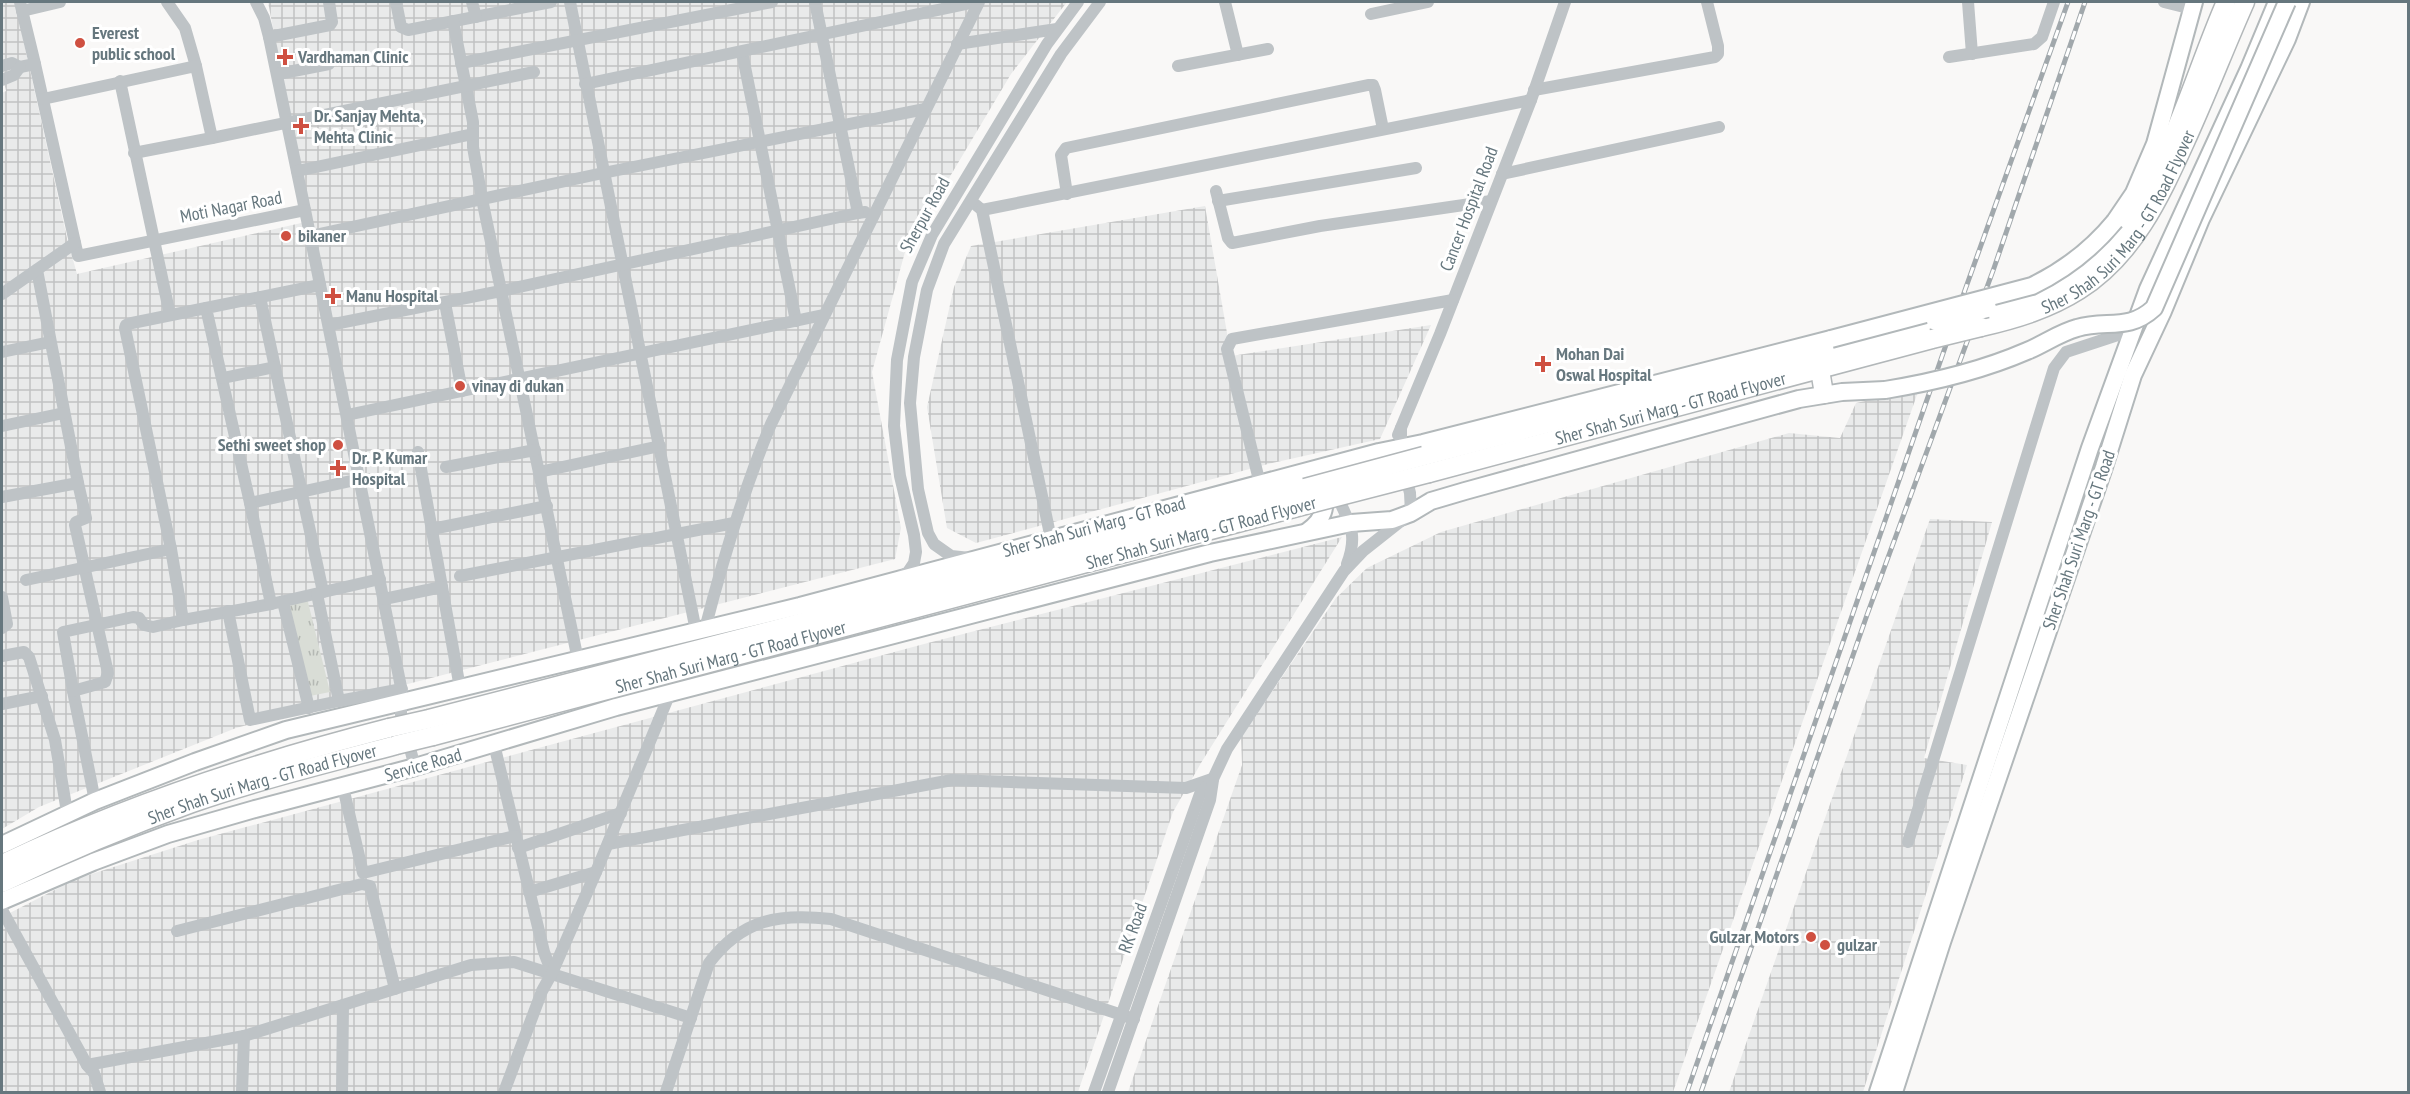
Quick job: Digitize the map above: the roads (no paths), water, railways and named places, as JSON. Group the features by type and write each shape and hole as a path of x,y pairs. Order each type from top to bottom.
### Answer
{"highway":[{"name":"Sher Shah Suri Marg - GT Road Flyover","path":"1426,465 1804,351 2025,299 2071,276 2105,250 2121,219 2138,206 2166,152 2226,2"},
{"name":"Sher Shah Suri Marg - GT Road Flyover","path":"2,883 45,862 194,803 396,745 431,728 777,629 1305,488 1426,465 1820,370 1932,339 2024,317 2079,290 2099,275 2135,237 2166,184 2245,2"},
{"path":"1820,370 1824,394"},
{"name":"Sher Shah Suri Marg - GT Road Flyover","path":"2,864 115,815 188,787 261,763 389,728 431,728"}],"main road":[{"name":"Sher Shah Suri Marg - GT Road","path":"1878,1092 2090,448 2148,289 2249,69 2277,2"},
{"name":"Sher Shah Suri Marg - GT Road","path":"1894,1092 2133,375 2163,311 2201,219 2287,39 2300,2"},
{"path":"1308,531 1351,523 1378,522 1411,513 1431,501 1765,408 1824,394 1886,390 1957,376 2027,351 2073,329 2092,325 2130,323 2147,314 2159,301 2300,2"},
{"name":"Sher Shah Suri Marg - GT Road","path":"701,630 1260,484 1305,488 1348,460 1804,351 1831,339 2032,286 2058,272 2083,254 2121,219 2144,174 2155,144 2193,5"},
{"path":"1305,488 1318,483 1324,500 1321,518 1308,531"},
{"name":"Service Road","path":"2,901 93,861 168,834 255,809 344,788 670,693 1210,553 1308,531"},
{"path":"2,845 67,812 205,758 285,730 401,696 460,688 701,630"}],"street":[{"path":"2,294 75,243 21,6 60,2"},
{"path":"167,2 185,28 212,138"},
{"path":"256,2 264,18 278,74 305,210"},
{"path":"269,37 330,25 332,22 328,2"},
{"path":"396,2 401,27 404,30 545,2"},
{"path":"472,2 476,17"},
{"path":"570,2 621,265 677,534 701,630"},
{"path":"461,63 772,2"},
{"path":"815,2 858,213"},
{"path":"585,84 977,2"},
{"path":"701,630 750,475 771,424 977,2"},
{"name":"Sherpur Road","path":"894,580 908,572 914,563 916,552 900,476 894,426 894,394 903,321 917,267 932,236 1047,44 1078,2"},
{"name":"Sherpur Road","path":"977,558 951,556 934,544 926,522 918,489 910,403 918,330 934,266 971,200 1061,54 1100,2"},
{"path":"1225,2 1238,55"},
{"path":"1371,14 1428,2"},
{"name":"Cancer Hospital Road","path":"1401,428 1533,95 1565,2"},
{"path":"982,210 1383,129 1715,57 1719,54 1718,46 1707,2"},
{"path":"1968,2 1972,54"},
{"path":"1949,57 2034,44 2042,37 2054,2"},
{"path":"2164,2 2193,5"},
{"path":"453,21 473,122 482,199 578,660"},
{"path":"957,44 1057,29"},
{"path":"1047,44 1061,54"},
{"path":"1178,66 1268,49"},
{"path":"742,52 796,321"},
{"path":"2,66 12,63 20,67"},
{"path":"2,80 14,75 20,67 35,63"},
{"path":"278,74 329,64"},
{"path":"43,99 196,66"},
{"path":"134,153 534,72"},
{"path":"120,81 170,315"},
{"path":"1067,194 1061,155 1065,148 1356,87 1373,85 1383,129"},
{"path":"310,236 603,172 925,109"},
{"path":"1502,174 1719,127"},
{"path":"297,171 473,134"},
{"path":"1416,168 1217,196 1228,238 1232,243 1320,226 1491,201"},
{"path":"958,192 982,210 1051,539"},
{"path":"329,325 445,303 875,209"},
{"name":"Moti Nagar Road","path":"75,243 77,254 81,257 305,210 384,599 401,696 401,715 415,767"},
{"path":"37,270 86,518 76,522 75,525 108,680 102,684 74,691"},
{"path":"183,620 126,325 320,285"},
{"path":"260,297 302,491 339,701"},
{"path":"1260,484 1227,349 1232,339 1453,300"},
{"path":"445,303 462,391"},
{"path":"206,308 250,503 309,708"},
{"path":"347,415 823,315"},
{"path":"1908,842 2054,368 2066,352 2133,330"},
{"path":"2,352 51,342"},
{"path":"223,378 275,367"},
{"path":"2,426 64,413"},
{"path":"1344,571 1363,551 1411,513 1410,494 1400,448 1401,428"},
{"path":"1379,452 1392,442 1401,428"},
{"path":"539,471 660,446"},
{"path":"446,467 534,450"},
{"path":"418,452 460,688"},
{"path":"1344,571 1353,546 1351,523 1333,484 1337,470 1348,460"},
{"path":"900,476 917,472"},
{"path":"250,503 360,479"},
{"path":"2,497 78,483"},
{"path":"432,529 547,506"},
{"path":"460,576 734,523"},
{"path":"26,580 171,549"},
{"name":"RK Road","path":"1094,1092 1200,794 1213,779 1227,749 1344,571"},
{"path":"95,801 63,632 136,617 148,627 277,603 380,579"},
{"path":"384,599 442,587"},
{"path":"2,597 7,624 2,628"},
{"path":"228,611 250,720 339,701 401,696"},
{"path":"2,656 21,652 27,655 55,740 67,812"},
{"path":"504,1092 542,991 596,872 670,693"},
{"path":"2,704 42,696"},
{"path":"494,744 544,952 552,973"},
{"path":"608,844 952,780 1186,788 1213,779"},
{"name":"RK Road","path":"1108,1092 1210,800 1213,779"},
{"path":"344,788 363,873 517,842 621,813"},
{"path":"529,892 596,872"},
{"path":"177,931 362,884 370,886 395,989"},
{"path":"2,910 87,1065 94,1073 100,1092"},
{"path":"666,1092 709,963 721,948 743,930 780,917 831,919 1134,1019"},
{"path":"87,1065 244,1036 471,965 514,962 691,1018"},
{"path":"342,1092 343,1005"},
{"path":"242,1092 244,1036"}],"railway":[{"path":"1687,1092 1965,290 2068,2"},
{"path":"1701,1092 1867,615 1994,268 2085,2"}],"place":[{"name":"Everest public school","path":"80,43"},
{"name":"Vardhaman Clinic","path":"285,57"},
{"name":"Dr. Sanjay Mehta, Mehta Clinic","path":"301,126"},
{"name":"bikaner","path":"286,236"},
{"name":"Manu Hospital","path":"333,296"},
{"name":"Mohan Dai Oswal Hospital","path":"1543,364"},
{"name":"vinay di dukan","path":"460,386"},
{"name":"Sethi sweet shop","path":"338,445"},
{"name":"Dr. P. Kumar Hospital","path":"338,468"},
{"name":"Gulzar Motors","path":"1811,937"},
{"name":"gulzar","path":"1825,945"}]}
